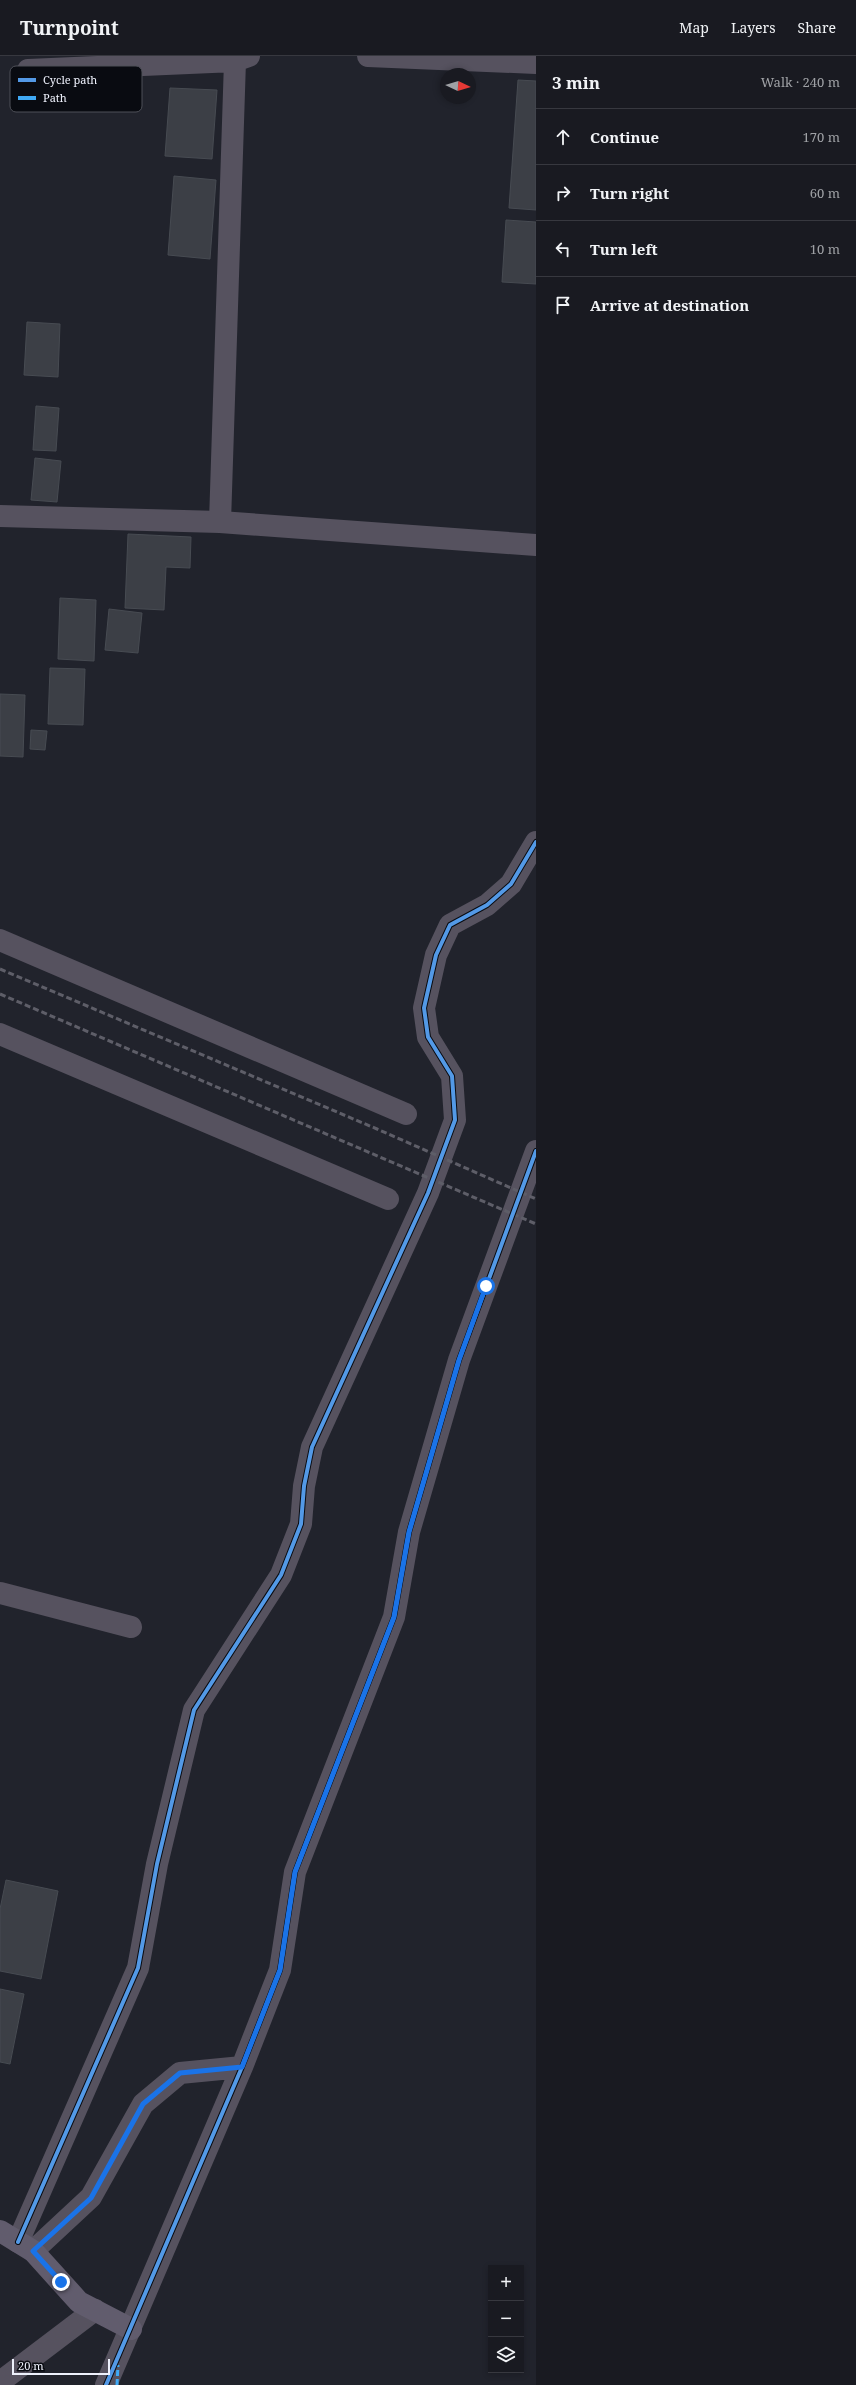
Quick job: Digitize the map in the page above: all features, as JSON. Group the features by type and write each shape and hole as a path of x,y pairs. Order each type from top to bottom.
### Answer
{"street":[{"path":"368,56 536,63"},
{"path":"99,66 242,58 220,522"},
{"path":"0,516 220,522 536,545"},
{"path":"17,2241 138,1968 157,1864 194,1710 281,1575 301,1524 304,1486 312,1447 428,1193 455,1120 452,1076 428,1037 424,1008 436,955 450,925 487,905 511,884 536,842"},
{"path":"0,940 406,1114"},
{"path":"0,1034 388,1199"},
{"path":"106,2385 242,2067 280,1970 295,1872 394,1617 409,1532 459,1360 536,1151"},
{"path":"0,1593 131,1627"},
{"path":"17,2241 91,2198 143,2104 180,2073 242,2067"},
{"path":"17,2241 79,2302 131,2329"},
{"path":"0,2382 95,2310"}],"building":[{"path":"518,80 536,81 536,210 509,208"},
{"path":"170,88 217,90 212,159 165,156"},
{"path":"174,176 216,180 210,259 168,255"},
{"path":"506,220 536,222 536,284 502,282"},
{"path":"27,322 60,324 58,377 24,375"},
{"path":"36,406 59,408 56,451 33,450"},
{"path":"35,458 61,461 57,502 31,500"},
{"path":"128,534 191,537 190,568 166,567 164,610 125,608"},
{"path":"60,598 96,600 94,661 58,659"},
{"path":"109,609 142,613 138,653 105,650"},
{"path":"50,668 85,669 83,725 48,724"},
{"path":"0,694 25,695 23,757 0,756"},
{"path":"31,730 47,731 45,750 30,749"},
{"path":"6,1880 58,1891 41,1979 0,1971 0,1909"},
{"path":"0,1989 24,1994 10,2064 0,2062"}],"railway":[{"path":"0,969 377,1129 536,1199"},
{"path":"0,994 536,1224"}],"marked path":[{"path":"117,2385 118,2365"}],"cycle path":[{"path":"18,2242 138,1968 157,1864 194,1710 281,1575 301,1524 304,1486 312,1447 428,1193 455,1120 452,1076 428,1037 424,1008 436,955 450,925 487,905 511,884 536,842"},
{"path":"106,2385 242,2067 280,1970 295,1872 394,1617 409,1532 459,1360 536,1151"}],"route":[{"path":"61,2282 33,2251 91,2198 143,2104 180,2073 242,2067 280,1970 295,1872 394,1617 409,1532 459,1360 486,1286"}]}
